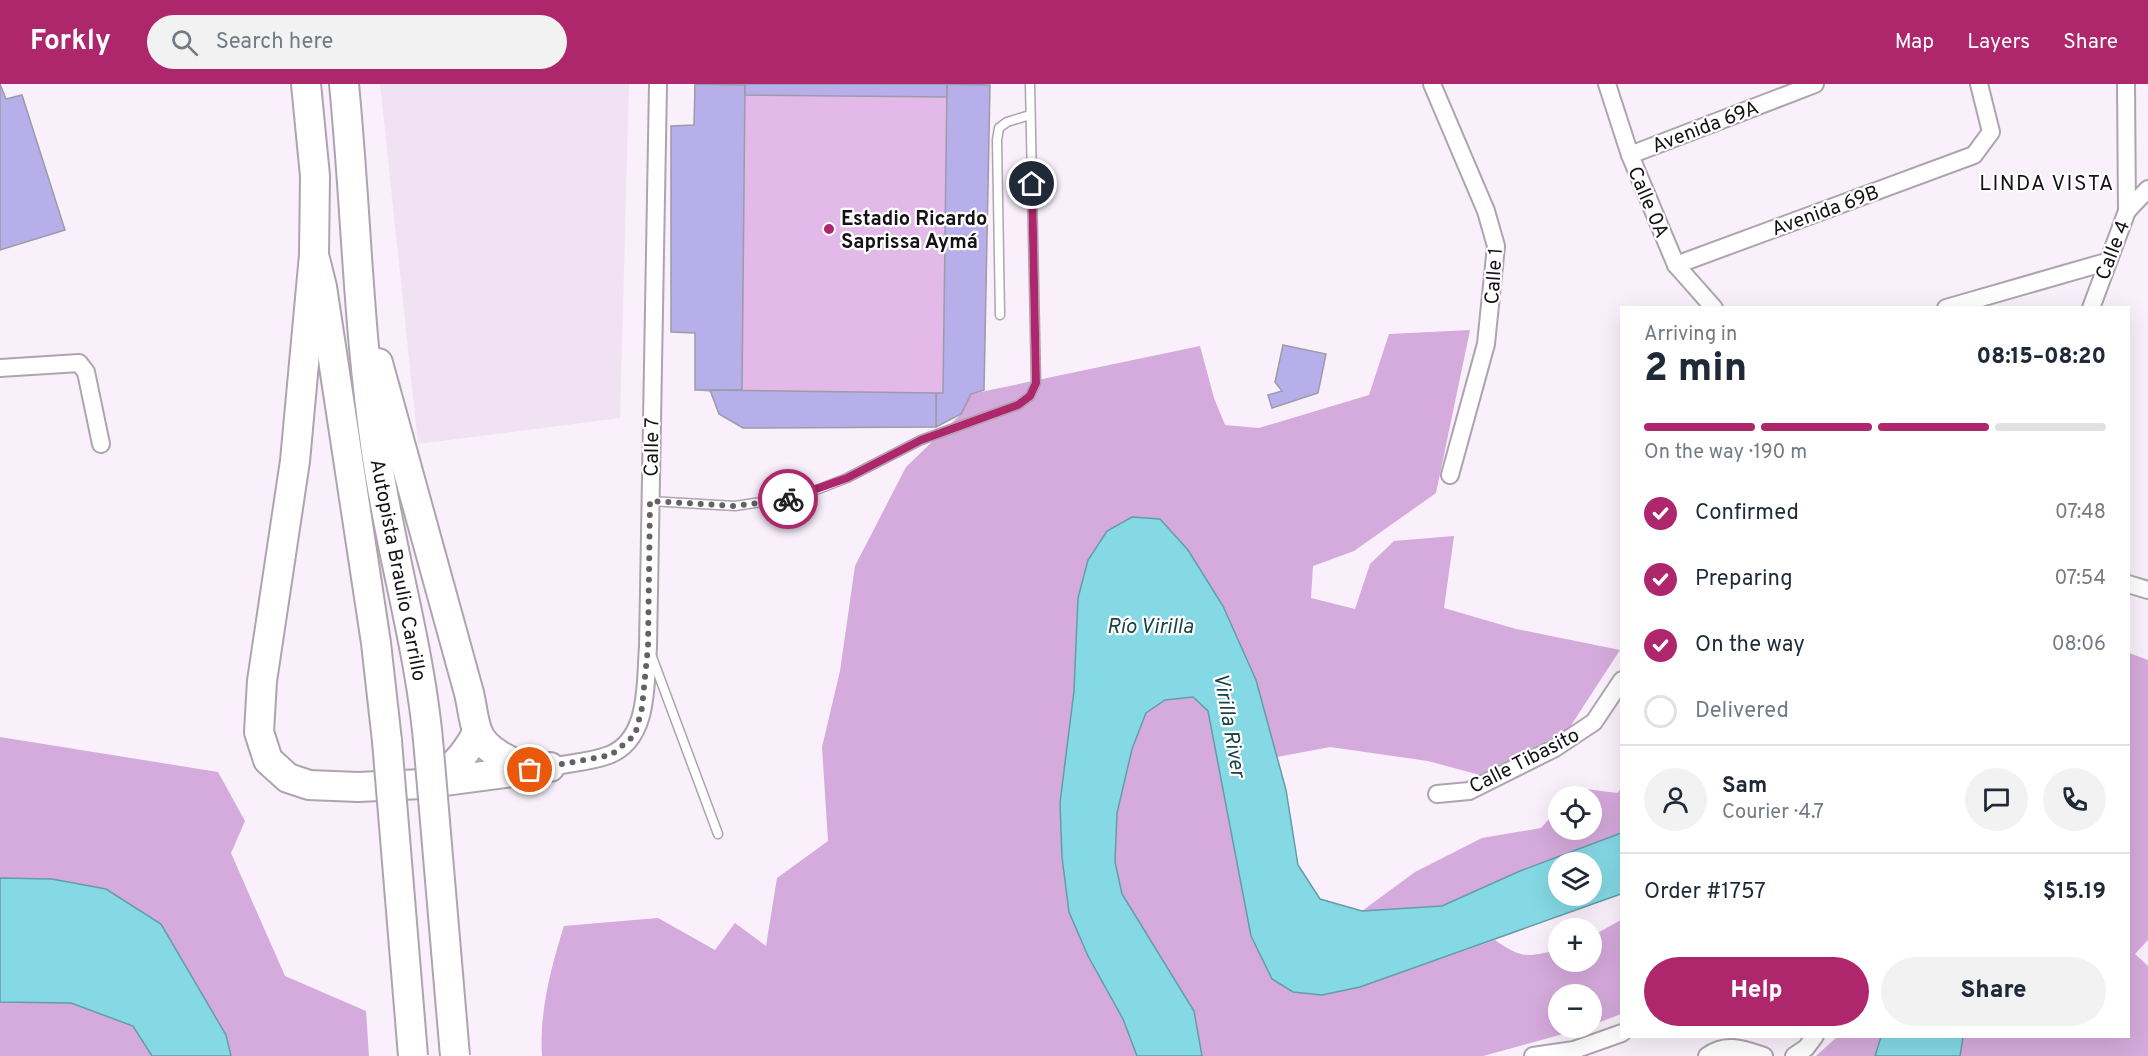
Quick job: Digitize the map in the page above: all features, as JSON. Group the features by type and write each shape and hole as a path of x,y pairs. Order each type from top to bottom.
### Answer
{"highway":[{"name":"Autopista Braulio Carrillo","path":"306,84 315,176 314,255 322,287 376,643 387,741 413,1056"},
{"name":"Autopista Braulio Carrillo","path":"344,84 364,370 376,454 419,662 429,751 455,1056"},
{"path":"314,255 295,461 262,681 259,732 268,760 288,778 309,785 358,787 422,784 550,767"},
{"path":"359,291 469,693 477,733 491,749 509,760 529,767 550,767"},
{"path":"422,784 446,773 465,756 477,733"}],"street":[{"name":"Calle 7","path":"648,647 658,84"},
{"name":"Calle 1","path":"1432,84 1486,211 1496,246 1486,344 1450,475"},
{"name":"Calle 0A","path":"1607,84 1630,154 1676,265 1712,306"},
{"name":"Avenida 69A","path":"1630,154 1815,84"},
{"name":"Avenida 69B","path":"1676,265 1974,155 1991,132 1979,84"},
{"name":"Calle 4","path":"2092,306 2106,262 2127,211 2126,84"},
{"path":"2127,211 2148,189"},
{"path":"1953,306 2106,262"},
{"path":"0,368 79,363 86,372 101,444"},
{"path":"2130,585 2148,590"},
{"path":"550,767 611,755 635,735 642,708 648,647"},
{"name":"Calle Tibasito","path":"1437,794 1469,791 1555,748 1594,722 1620,683"},
{"path":"1533,1056 1574,1053 1620,1034"},
{"path":"1794,1056 1806,1048 1814,1038"},
{"path":"1707,1056 1714,1051 1732,1047 1764,1056"}],"lane":[{"path":"650,501 735,506 801,496 847,478 921,440 1018,405 1030,396 1036,383 1030,84"},
{"path":"1000,315 997,140 999,128 1007,122 1030,115"},
{"name":"Calle 7","path":"648,647 718,834"}],"shaded area":[{"path":"380,84 629,84 620,418 418,444"},
{"name":"Estadio Ricardo Saprissa Aymá","path":"695,84 990,85 984,390 971,395 961,414 936,427 695,390 695,333 671,332 671,126 694,125"},
{"path":"1470,330 1436,493 1354,551 1313,566 1311,598 1355,609 1370,564 1394,541 1454,536 1444,608 1516,629 1620,650 1568,730 1480,775 1428,761 1330,747 1277,757 1256,680 1223,606 1188,550 1078,597 1074,691 1060,803 1062,857 1088,956 1123,1019 1137,1056 542,1056 544,1007 564,926 658,918 715,950 735,923 766,946 777,878 828,841 822,747 840,671 855,566 906,467 961,414 971,394 1200,346 1214,398 1225,425 1259,428 1369,395 1389,334"},
{"path":"2130,653 2148,660 2148,940 2135,954 2148,966 2148,1056 1960,1056 1963,1038 2130,1038"},
{"path":"1193,697 1208,710 1251,936 1293,992 1322,995 1360,987 1495,940 1512,951 1525,955 1548,952 1548,972 1602,972 1602,930 1620,921 1620,1014 1602,1021 1602,984 1548,984 1549,1038 1483,1056 1202,1056 1194,1011 1122,894 1115,862 1117,813 1132,748 1146,713 1165,700"},
{"path":"0,737 218,772 245,821 231,853 285,976 366,1011 369,1056 231,1056 226,1035 160,924 106,889 52,879 0,878"},
{"path":"1620,790 1620,833 1570,852 1548,852 1548,860 1442,906 1362,911 1415,872 1482,838 1541,828 1548,820 1548,840 1602,840 1602,791 1617,793"},
{"path":"0,1002 71,1003 133,1026 152,1056 0,1056"},
{"path":"1836,1038 1881,1038 1875,1056 1816,1056"}],"water":[{"name":"Río Virilla","path":"1132,517 1160,519 1188,550 1223,606 1256,680 1286,790 1298,865 1320,899 1362,911 1442,906 1548,860 1548,906 1587,906 1548,918 1548,920 1360,987 1322,995 1293,992 1272,979 1251,936 1208,711 1193,697 1165,700 1146,713 1132,749 1117,813 1115,862 1122,894 1194,1011 1202,1056 1137,1056 1123,1019 1088,956 1069,912 1062,857 1060,803 1074,691 1078,598 1088,560 1107,531"},
{"name":"Río Virilla","path":"1620,833 1620,894 1602,901 1602,852 1570,852"},
{"path":"0,878 52,879 106,889 161,924 226,1035 231,1056 152,1056 133,1026 71,1003 0,1002"},
{"path":"1880,1038 1963,1038 1960,1056 1875,1056"}],"building":[{"path":"0,84 6,99 22,95 65,230 0,250"},
{"path":"695,84 745,85 742,390 695,390 695,333 671,332 671,126 694,125"},
{"path":"745,84 947,84 947,97 745,95"},
{"path":"947,84 990,85 984,390 971,394 961,414 936,427 936,393 943,393"},
{"path":"1283,345 1326,354 1318,393 1272,408 1268,395 1282,391 1275,382"},
{"path":"710,390 936,393 936,427 743,428 719,414"}],"way so far":[{"path":"530,770 611,755 635,735 642,708 648,647 650,501 735,506 788,499"}],"place":[{"name":"Estadio Ricardo Saprissa Aymá","path":"829,229"}],"district":[{"name":"LINDA VISTA","path":"2047,183"}],"route":[{"path":"788,499 826,488 901,449 1018,405 1030,396 1036,383 1032,184"}],"water label":[{"name":"Virilla River","path":"1230,725"}]}
